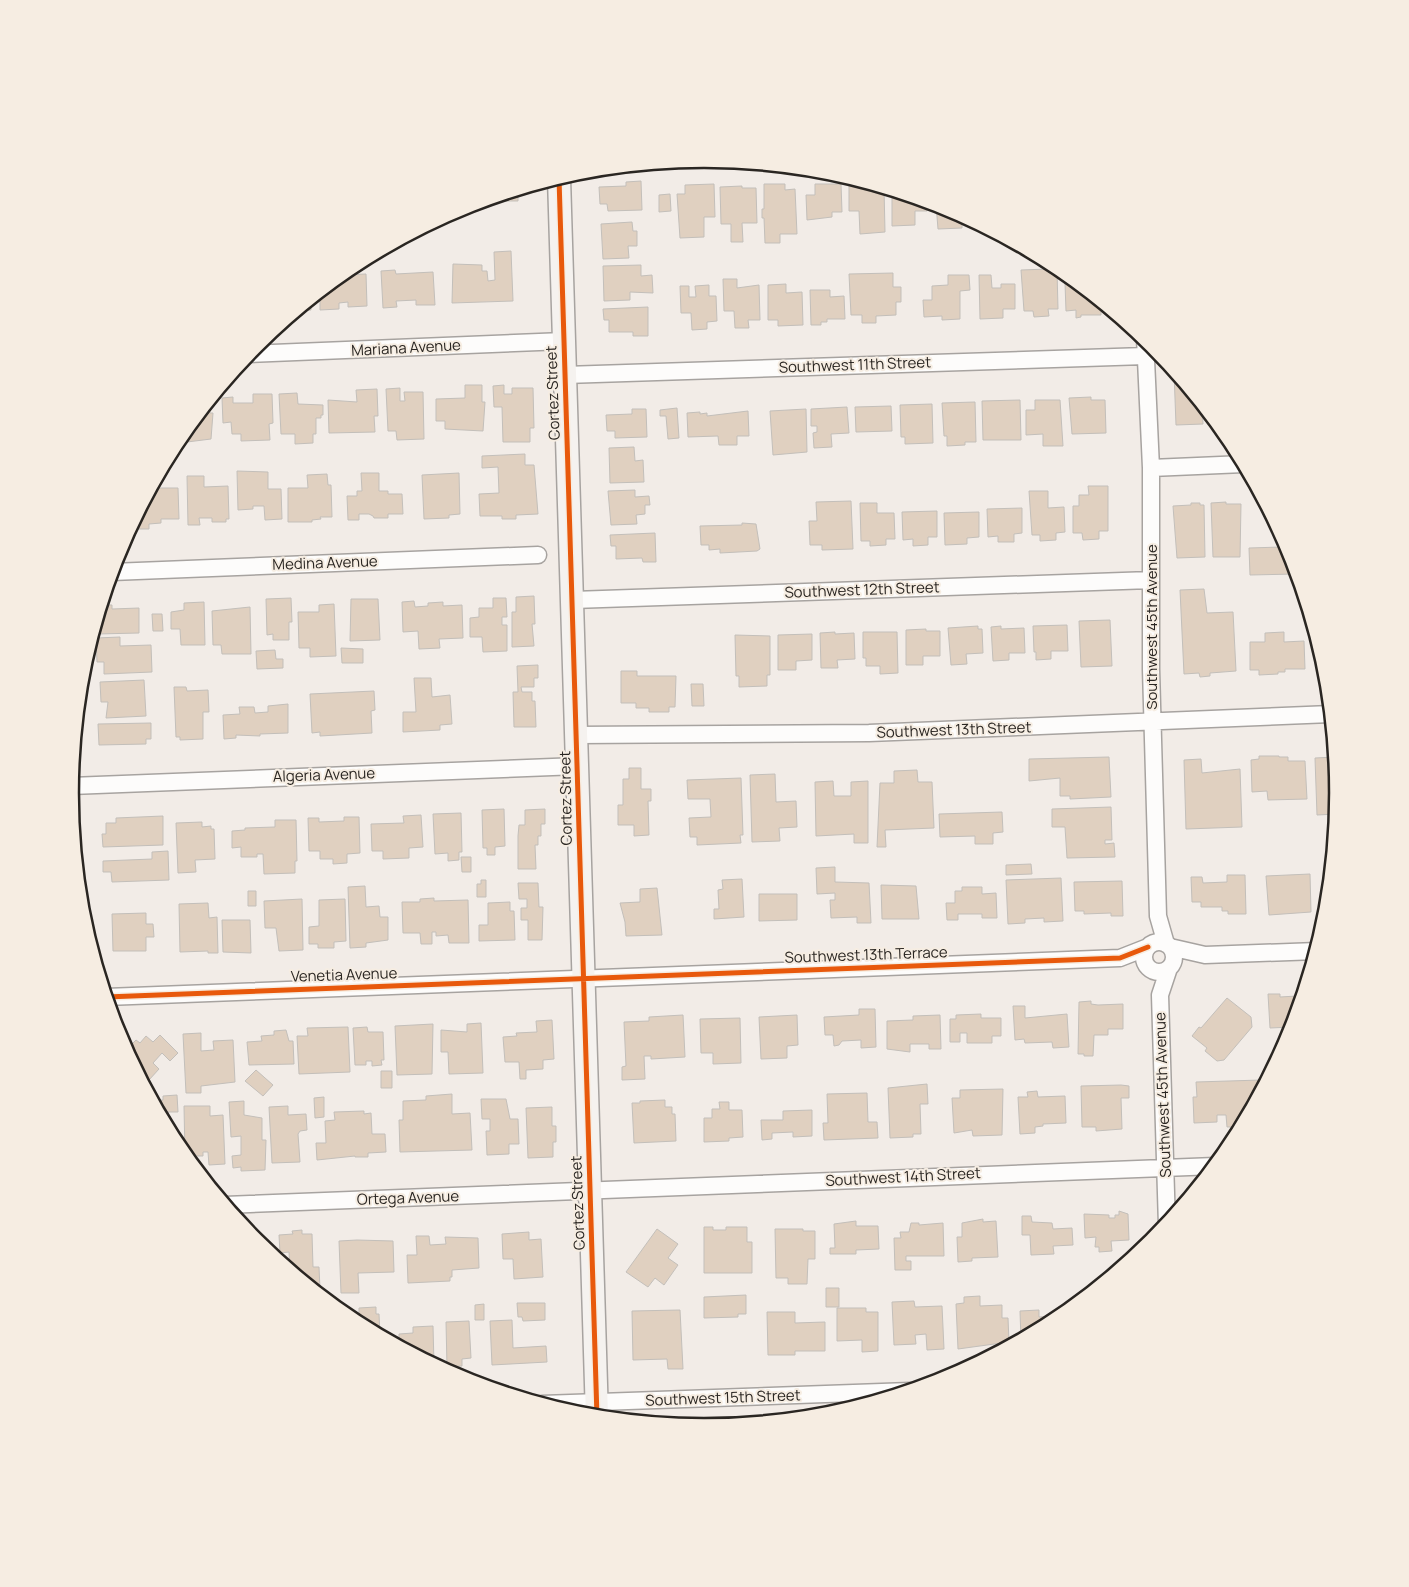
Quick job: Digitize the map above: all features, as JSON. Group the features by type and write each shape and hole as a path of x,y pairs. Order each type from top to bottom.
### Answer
{"street":[{"name":"Cortez Street","path":"559,185 596,1409"},
{"name":"Mariana Avenue","path":"261,352 564,341"},
{"name":"Southwest 45th Avenue","path":"1145,349 1151,468 1152,722 1159,946"},
{"name":"Southwest 11th Street","path":"565,376 1145,356"},
{"path":"1151,468 1236,464"},
{"name":"Medina Avenue","path":"119,572 538,555"},
{"name":"Southwest 12th Street","path":"573,600 1151,580"},
{"name":"Southwest 13th Street","path":"577,735 869,733 1325,714"},
{"name":"Algeria Avenue","path":"79,786 578,766"},
{"path":"1205,955 1158,972 1147,966 1144,953 1159,946 1205,955 1310,951"},
{"path":"1159,946 1174,958 1170,967"},
{"name":"Southwest 13th Terrace","path":"583,978 1120,958 1159,946"},
{"name":"Southwest 13th Terrace","path":"1120,958 1147,966"},
{"name":"Southwest 45th Avenue","path":"1147,966 1155,988 1160,995"},
{"name":"Southwest 45th Avenue","path":"1167,1215 1160,995 1170,967"},
{"name":"Venetia Avenue","path":"113,997 583,978"},
{"name":"Southwest 14th Street","path":"590,1191 1207,1166"},
{"name":"Ortega Avenue","path":"233,1205 590,1191"},
{"name":"Southwest 15th Street","path":"599,1410 884,1393"}],"building":[{"path":"641,181 642,210 608,211 607,204 600,204 599,187 626,186 626,182"},
{"path":"714,184 715,217 704,217 704,237 680,238 677,194 685,194 685,185"},
{"path":"764,184 785,184 785,190 795,189 797,234 780,234 780,243 765,243 764,218 762,218"},
{"path":"815,184 841,184 842,212 832,212 832,217 807,220 806,195 815,195"},
{"path":"849,185 884,194 885,232 860,234 859,211 849,211"},
{"path":"742,186 742,188 756,188 757,223 742,223 743,242 731,242 731,224 721,224 720,187"},
{"path":"670,194 671,211 659,212 659,195"},
{"path":"518,196 518,201 503,201"},
{"path":"892,197 927,209 927,211 915,211 915,225 892,226"},
{"path":"937,212 962,223 962,228 938,229"},
{"path":"632,222 633,231 637,231 637,246 628,246 629,258 603,259 601,224"},
{"path":"511,251 513,301 452,303 453,264 482,265 482,271 487,271 488,281 495,280 494,252"},
{"path":"641,265 641,276 652,275 653,293 630,292 630,300 604,301 603,266"},
{"path":"1045,269 1057,277 1058,309 1048,309 1049,316 1034,317 1033,311 1024,311 1021,270"},
{"path":"395,270 396,274 433,272 435,305 416,305 416,300 396,301 397,307 383,308 381,271"},
{"path":"893,273 893,287 901,287 901,302 896,302 896,315 876,316 876,323 862,323 862,315 851,315 849,274"},
{"path":"355,274 366,274 367,306 348,307 348,302 339,303 339,309 320,310 320,300"},
{"path":"948,275 969,275 970,290 960,291 960,319 942,320 942,316 924,317 923,300 932,300 932,286 948,285"},
{"path":"979,275 991,275 992,288 1001,288 1001,284 1015,284 1015,309 1003,309 1003,318 980,319"},
{"path":"723,279 737,279 737,288 759,285 760,320 748,320 749,328 735,328 734,311 724,311"},
{"path":"1065,283 1101,310 1101,315 1081,315 1081,317 1076,318 1076,310 1066,311"},
{"path":"786,284 786,293 802,292 803,325 778,326 778,320 768,320 768,285"},
{"path":"709,285 709,296 716,296 717,321 707,322 707,329 692,330 691,313 681,313 680,286 689,286 689,297 696,297 695,286"},
{"path":"810,290 830,290 830,297 844,296 845,319 827,319 827,322 821,322 821,325 811,325"},
{"path":"648,307 648,336 633,336 633,332 609,332 609,320 604,320 603,309"},
{"path":"1174,380 1203,415 1203,424 1176,425"},
{"path":"465,385 482,385 482,402 485,402 483,431 445,429 445,421 436,421 436,399 465,398"},
{"path":"504,385 504,394 512,394 512,388 533,388 534,428 530,428 530,442 503,442 502,407 494,407 493,386"},
{"path":"400,388 400,401 405,401 404,392 423,392 424,439 397,440 396,431 388,431 386,389"},
{"path":"377,389 378,416 374,416 375,432 329,433 328,400 357,402 356,390"},
{"path":"297,393 298,404 323,405 323,415 321,415 321,418 316,418 316,434 313,434 313,443 295,444 295,434 281,434 279,394"},
{"path":"253,394 272,394 273,423 269,424 270,440 241,441 241,434 232,434 231,422 223,423 222,398 233,397 233,403 253,403"},
{"path":"1091,397 1091,400 1105,400 1106,433 1072,434 1069,398"},
{"path":"1020,400 1021,440 983,440 982,401"},
{"path":"1035,400 1060,400 1063,446 1043,446 1043,434 1026,435 1026,410 1035,410"},
{"path":"975,402 976,442 965,442 965,445 947,446 947,436 944,436 942,403"},
{"path":"932,404 933,443 905,444 905,437 901,437 900,405"},
{"path":"891,406 892,431 856,432 855,407"},
{"path":"847,407 849,433 831,434 832,447 814,448 813,433 817,432 817,426 811,426 811,409"},
{"path":"677,408 679,438 668,439 666,416 660,416 660,410"},
{"path":"632,409 646,409 647,437 615,438 615,431 607,431 606,415 632,414"},
{"path":"806,409 807,452 773,455 770,411"},
{"path":"210,411 210,413 213,413 211,439 187,442"},
{"path":"748,411 749,436 737,436 737,445 719,445 718,436 688,437 687,413 707,413 707,416"},
{"path":"634,447 635,461 643,460 644,482 610,483 609,448"},
{"path":"525,454 525,465 534,465 538,514 516,515 516,519 502,519 502,516 480,516 479,494 499,493 498,467 482,468 482,456"},
{"path":"237,471 268,472 268,489 281,489 282,519 265,520 264,506 253,506 253,509 238,510"},
{"path":"361,473 379,473 379,491 388,491 388,494 402,494 403,514 388,514 388,518 374,518 369,514 359,514 359,520 348,520 347,496 357,496 357,491 362,491"},
{"path":"459,473 460,514 449,515 449,518 424,519 422,475"},
{"path":"327,474 328,485 331,485 332,517 320,517 321,519 312,520 312,522 288,522 288,488 308,488 307,475"},
{"path":"187,476 204,476 204,487 228,486 229,519 226,519 226,522 212,522 212,518 199,518 200,525 188,525"},
{"path":"1088,486 1108,486 1108,531 1099,531 1099,539 1083,540 1082,533 1073,533 1073,506 1079,506 1079,495 1089,495"},
{"path":"159,488 178,488 179,519 161,519 161,523 149,524 149,529 137,529"},
{"path":"635,490 635,497 649,496 650,505 645,505 645,514 636,515 637,524 611,525 608,491"},
{"path":"1029,491 1048,491 1048,508 1064,507 1065,532 1056,533 1056,540 1040,541 1040,535 1032,535"},
{"path":"851,501 853,549 822,550 822,545 810,545 809,521 817,521 816,502"},
{"path":"1226,502 1226,504 1241,504 1240,557 1213,557 1211,503"},
{"path":"860,503 877,503 877,513 894,513 895,539 886,539 886,545 870,546 870,541 861,541"},
{"path":"1191,503 1204,505 1205,557 1177,558 1173,506 1191,505"},
{"path":"1022,508 1022,533 1014,534 1014,542 998,542 998,536 988,537 987,509"},
{"path":"937,511 937,537 928,537 928,545 913,546 913,539 903,540 902,512"},
{"path":"979,512 979,537 967,538 967,544 945,545 944,513"},
{"path":"742,523 756,524 760,549 757,551 720,553 720,549 709,550 709,545 701,545 700,526 742,525"},
{"path":"655,533 656,562 643,562 642,558 616,559 616,546 611,546 610,535"},
{"path":"1280,547 1290,574 1250,575 1249,548"},
{"path":"1204,589 1207,613 1233,612 1236,671 1210,673 1210,676 1200,677 1199,673 1184,674 1180,590"},
{"path":"534,596 535,624 532,624 534,646 512,647 512,612 516,612 516,597"},
{"path":"291,598 292,622 289,622 289,640 273,640 273,634 267,635 266,599"},
{"path":"493,598 506,598 507,617 502,617 502,625 507,625 507,651 483,652 482,637 470,637 470,618 479,617 479,608 493,608"},
{"path":"351,599 378,599 380,640 350,641"},
{"path":"414,601 415,607 428,606 428,603 443,602 443,606 462,605 463,638 439,639 440,648 419,649 418,631 403,632 402,602"},
{"path":"204,602 205,645 181,645 180,629 171,629 171,612 184,610 184,603"},
{"path":"334,604 336,656 310,657 310,648 299,648 298,612 319,612 319,605"},
{"path":"108,605 112,605 112,609 139,608 139,633 100,634"},
{"path":"250,607 251,654 222,654 221,645 213,645 212,611"},
{"path":"152,614 162,614 163,631 153,631"},
{"path":"1110,620 1112,666 1081,667 1079,621"},
{"path":"1067,625 1068,651 1051,651 1051,659 1036,660 1033,626"},
{"path":"978,626 978,629 982,629 983,653 966,654 967,664 951,665 948,628"},
{"path":"1001,626 1001,629 1024,628 1025,653 1009,653 1009,660 993,661 991,627"},
{"path":"926,629 926,631 940,631 940,656 923,656 923,665 906,665 906,630"},
{"path":"835,632 835,634 854,633 855,659 837,660 838,668 821,668 820,633"},
{"path":"863,632 897,632 898,673 880,674 880,666 866,666 866,658 863,658"},
{"path":"1284,632 1284,642 1304,641 1305,669 1285,669 1285,672 1278,672 1278,674 1259,675 1259,670 1250,670 1250,642 1265,642 1265,633"},
{"path":"812,634 812,660 796,661 796,670 778,670 778,635"},
{"path":"735,635 770,636 770,675 767,675 767,686 739,687 739,676 736,676"},
{"path":"120,637 120,646 151,645 152,672 104,674 104,662 97,662 96,648 99,638"},
{"path":"341,648 363,649 363,663 342,663"},
{"path":"275,650 276,659 283,659 283,668 257,669 256,651"},
{"path":"538,665 538,678 534,678 534,687 521,687 522,692 532,692 532,701 535,701 536,727 514,727 513,692 518,692 517,666"},
{"path":"621,671 637,671 637,676 676,676 675,707 669,707 669,712 649,712 649,708 636,708 636,703 621,703"},
{"path":"414,678 431,678 432,697 450,695 452,724 440,725 440,730 403,732 403,712 416,712"},
{"path":"144,680 146,716 106,718 108,702 101,702 100,682"},
{"path":"691,684 703,684 704,706 692,706"},
{"path":"174,687 186,687 187,691 208,690 209,712 203,712 203,739 180,740 180,737 176,737"},
{"path":"374,691 375,710 371,711 372,733 320,736 320,732 312,733 310,694"},
{"path":"288,704 288,733 260,734 260,736 236,735 236,738 224,739 223,715 240,714 239,707 254,707 255,713 268,712 268,706"},
{"path":"151,723 151,739 146,739 146,744 99,745 98,724"},
{"path":"1259,756 1279,756 1288,757 1288,761 1305,761 1307,799 1268,800 1267,791 1252,792 1251,760 1259,759"},
{"path":"1109,757 1111,797 1070,799 1070,796 1060,796 1060,778 1029,781 1029,759"},
{"path":"1329,757 1329,814 1317,815 1315,758"},
{"path":"1201,759 1202,773 1240,769 1242,827 1186,829 1184,760"},
{"path":"629,768 641,768 641,789 651,789 651,801 648,801 649,835 634,836 634,825 618,825 618,805 623,805 623,779 629,779"},
{"path":"917,770 918,782 932,782 934,828 885,830 886,847 877,847 880,783 894,783 894,771"},
{"path":"775,774 776,802 796,801 797,827 779,828 780,841 752,842 750,775"},
{"path":"741,778 743,835 740,835 741,843 697,845 697,837 690,837 689,818 711,817 710,799 688,799 687,780"},
{"path":"833,781 834,796 851,796 851,782 868,781 868,843 854,843 854,834 816,836 815,782"},
{"path":"1111,807 1112,840 1105,840 1105,844 1114,843 1115,857 1067,858 1065,827 1052,827 1052,809"},
{"path":"504,809 505,846 495,847 495,855 487,855 487,848 483,848 482,810"},
{"path":"545,809 545,824 541,824 541,836 538,836 538,845 535,845 536,869 518,869 519,825 525,825 525,810"},
{"path":"1002,812 1003,832 993,833 993,844 975,844 975,836 940,837 939,814"},
{"path":"461,813 462,852 459,852 459,860 448,861 448,853 435,854 433,814"},
{"path":"421,815 423,847 409,848 409,858 383,859 383,851 372,851 371,824 404,823 403,816"},
{"path":"163,816 163,845 103,847 102,834 106,834 106,823 116,823 116,818"},
{"path":"344,817 359,817 360,853 347,854 347,863 333,864 333,859 320,859 320,851 309,851 308,818 319,818 319,822 344,821"},
{"path":"275,820 296,820 297,861 295,861 295,873 264,874 263,854 257,854 257,857 241,857 241,847 232,848 232,831 245,830 245,828 275,827"},
{"path":"202,822 202,827 211,826 211,829 214,829 215,859 195,860 196,872 178,873 176,823"},
{"path":"168,851 169,880 112,882 111,872 103,872 103,861 152,859 152,852"},
{"path":"461,857 471,857 471,872 462,872"},
{"path":"1031,864 1032,874 1006,875 1006,865"},
{"path":"835,867 835,882 869,883 871,923 857,923 857,917 831,918 830,900 835,900 835,893 817,894 816,868"},
{"path":"1310,874 1311,912 1269,915 1266,876"},
{"path":"1227,875 1245,875 1246,914 1228,914 1228,911 1222,911 1222,907 1201,907 1201,902 1192,902 1191,877 1202,877 1203,883 1227,882"},
{"path":"1061,878 1063,921 1044,922 1044,918 1025,919 1025,923 1008,924 1006,880"},
{"path":"742,879 744,917 714,919 714,909 719,909 718,890 723,889 722,880"},
{"path":"481,880 486,880 486,897 477,897 477,884 481,884"},
{"path":"1122,881 1123,916 1111,916 1111,913 1084,914 1084,911 1075,911 1074,882"},
{"path":"518,883 538,883 539,907 543,907 542,940 528,940 528,920 521,920 521,908 527,908 527,899 519,899"},
{"path":"881,885 916,886 919,919 882,919"},
{"path":"365,886 366,907 379,906 380,917 388,917 388,940 366,943 366,947 350,948 348,887"},
{"path":"962,887 982,887 982,894 996,893 997,918 982,918 982,914 958,914 958,920 947,920 946,903 955,903 955,891 962,891"},
{"path":"657,888 662,935 626,936 625,922 620,903 640,902 640,889"},
{"path":"248,891 256,891 256,906 248,906"},
{"path":"759,894 797,894 797,920 759,921"},
{"path":"434,898 434,901 468,900 469,943 449,943 448,935 436,936 436,932 432,932 432,944 421,944 420,933 403,933 402,902 420,902 420,899"},
{"path":"302,899 303,950 279,951 276,928 265,928 264,901"},
{"path":"345,899 346,941 334,942 334,948 318,948 318,944 309,944 309,927 319,926 319,900"},
{"path":"510,902 510,911 514,911 515,940 479,941 479,925 488,925 488,903"},
{"path":"208,903 209,918 217,917 218,953 208,953 208,951 180,952 179,904"},
{"path":"146,913 146,924 153,924 154,937 146,937 146,951 113,951 112,914"},
{"path":"222,920 250,920 251,953 223,952"},
{"path":"1268,994 1280,994 1280,997 1297,996 1285,1027 1270,1028"},
{"path":"1227,998 1251,1017 1252,1027 1224,1060 1217,1061 1205,1051 1207,1048 1192,1036"},
{"path":"1091,1001 1091,1004 1098,1005 1123,1004 1123,1029 1108,1029 1108,1035 1094,1035 1093,1056 1084,1056 1084,1054 1078,1054 1079,1002"},
{"path":"1013,1006 1025,1006 1025,1018 1067,1014 1069,1047 1053,1048 1052,1042 1025,1043 1024,1039 1015,1040"},
{"path":"859,1009 875,1009 876,1047 861,1048 861,1040 842,1041 839,1045 834,1046 833,1035 825,1035 824,1017 859,1015"},
{"path":"981,1014 981,1018 1001,1018 1001,1036 992,1036 992,1043 967,1043 967,1033 960,1033 960,1042 950,1042 950,1019 956,1019 956,1015"},
{"path":"683,1015 685,1057 651,1059 651,1056 644,1056 645,1079 622,1080 622,1067 626,1066 624,1022 649,1021 649,1017"},
{"path":"797,1015 798,1045 787,1046 787,1058 761,1059 759,1017"},
{"path":"940,1015 941,1049 929,1049 929,1044 910,1044 910,1052 887,1049 887,1021 913,1020 913,1016"},
{"path":"740,1018 741,1063 713,1064 713,1053 701,1053 700,1019"},
{"path":"552,1020 554,1059 543,1060 543,1069 526,1070 526,1079 520,1079 519,1062 505,1062 503,1037 517,1036 516,1033 537,1032 536,1021"},
{"path":"481,1023 483,1073 449,1074 448,1052 441,1052 441,1030 467,1032 467,1024"},
{"path":"433,1024 432,1074 397,1075 395,1026"},
{"path":"348,1027 350,1072 299,1074 297,1036 308,1036 307,1028"},
{"path":"367,1027 368,1032 383,1032 384,1060 381,1060 382,1065 372,1066 372,1061 366,1061 366,1065 355,1065 353,1028"},
{"path":"286,1030 289,1041 293,1041 294,1064 249,1065 247,1042 262,1041 261,1036 274,1035 274,1031"},
{"path":"201,1033 201,1051 214,1050 213,1041 233,1040 235,1082 201,1086 201,1093 186,1093 183,1034"},
{"path":"160,1035 178,1053 170,1061 162,1053 153,1063 159,1069 149,1080 131,1045 136,1040 140,1043 146,1036 153,1042"},
{"path":"256,1070 273,1085 263,1096 245,1081"},
{"path":"381,1071 392,1071 392,1088 381,1088"},
{"path":"1260,1080 1233,1127 1227,1127 1226,1115 1217,1115 1217,1122 1194,1123 1193,1097 1197,1097 1196,1082"},
{"path":"927,1084 928,1104 920,1104 921,1134 913,1134 913,1137 890,1138 888,1088"},
{"path":"1081,1086 1129,1086 1129,1098 1121,1098 1122,1129 1096,1131 1096,1127 1082,1127"},
{"path":"1003,1089 1002,1135 973,1136 972,1130 954,1133 952,1098 960,1098 960,1090"},
{"path":"1037,1091 1038,1097 1065,1096 1066,1123 1043,1124 1043,1126 1035,1127 1035,1133 1020,1134 1018,1097 1028,1097 1027,1092"},
{"path":"867,1093 868,1122 877,1122 878,1138 824,1140 823,1123 828,1123 827,1094"},
{"path":"452,1094 452,1114 470,1113 472,1150 400,1152 399,1120 403,1120 403,1101 426,1100 426,1096"},
{"path":"177,1095 178,1112 168,1112 168,1115 160,1100 163,1100 163,1096"},
{"path":"324,1097 324,1117 315,1118 314,1098"},
{"path":"481,1099 506,1099 510,1119 518,1119 519,1144 509,1144 509,1154 487,1155 486,1131 490,1131 490,1119 482,1119"},
{"path":"665,1100 665,1107 672,1107 672,1114 675,1114 676,1141 634,1143 632,1103"},
{"path":"244,1101 244,1115 262,1118 262,1140 266,1140 265,1170 241,1171 241,1167 233,1168 232,1156 241,1155 241,1136 231,1137 229,1102"},
{"path":"719,1102 729,1102 729,1110 742,1110 743,1137 729,1138 729,1141 704,1142 704,1118 712,1118 712,1109 720,1109"},
{"path":"184,1106 210,1106 210,1116 223,1115 225,1164 209,1165 208,1152 203,1152 203,1156 195,1156 185,1142"},
{"path":"288,1106 288,1115 306,1114 307,1130 300,1131 298,1134 300,1162 272,1163 269,1107"},
{"path":"552,1107 552,1126 556,1126 556,1142 553,1142 553,1157 528,1158 526,1108"},
{"path":"812,1110 812,1136 793,1137 793,1132 772,1133 772,1139 762,1140 761,1120 783,1120 783,1111"},
{"path":"364,1111 364,1114 371,1113 372,1134 385,1134 386,1152 368,1153 368,1157 355,1156 317,1160 316,1143 326,1143 325,1121 335,1120 334,1112"},
{"path":"1119,1211 1128,1214 1129,1240 1111,1241 1112,1251 1099,1252 1099,1247 1095,1247 1096,1237 1085,1238 1084,1214 1109,1215 1109,1218 1115,1218 1115,1215 1119,1215"},
{"path":"1022,1216 1031,1216 1032,1222 1052,1223 1053,1229 1072,1228 1073,1245 1053,1246 1054,1254 1031,1255 1030,1235 1022,1235"},
{"path":"983,1219 983,1222 996,1221 998,1257 972,1258 972,1261 958,1262 957,1237 962,1237 962,1223"},
{"path":"856,1221 856,1226 878,1226 879,1249 856,1250 856,1254 830,1254 830,1248 835,1248 834,1224"},
{"path":"911,1223 919,1223 919,1225 943,1223 944,1256 906,1256 906,1261 911,1261 911,1270 895,1270 894,1238 901,1238 900,1232 909,1232"},
{"path":"704,1227 713,1227 713,1230 726,1230 726,1227 747,1227 747,1242 752,1242 752,1273 704,1273"},
{"path":"657,1229 678,1244 668,1258 678,1265 664,1285 655,1278 648,1287 626,1272"},
{"path":"775,1229 815,1231 815,1259 808,1259 807,1284 788,1284 788,1278 776,1278"},
{"path":"302,1230 302,1234 312,1234 313,1267 319,1267 320,1287 290,1262 289,1252 280,1253 279,1235 293,1234 292,1231"},
{"path":"529,1232 529,1240 541,1239 543,1277 514,1279 513,1259 503,1259 502,1234"},
{"path":"416,1236 429,1236 430,1245 446,1244 445,1237 478,1238 479,1268 452,1270 450,1281 408,1283 407,1255 417,1255"},
{"path":"339,1241 393,1241 394,1272 358,1273 359,1293 341,1293"},
{"path":"826,1288 839,1288 839,1307 826,1307"},
{"path":"746,1295 746,1314 738,1314 738,1317 704,1318 704,1297"},
{"path":"980,1296 980,1306 1002,1305 1002,1318 1008,1318 1009,1340 1003,1343 958,1349 956,1304 964,1303 964,1297"},
{"path":"914,1301 915,1307 942,1306 944,1349 927,1350 926,1334 915,1335 916,1344 894,1345 892,1302"},
{"path":"517,1303 545,1303 545,1320 523,1321 522,1317 518,1317"},
{"path":"484,1304 484,1320 475,1320 475,1305"},
{"path":"376,1307 376,1314 379,1314 380,1328 359,1315 359,1308"},
{"path":"837,1308 866,1308 866,1312 878,1312 878,1351 862,1352 862,1340 837,1341"},
{"path":"680,1310 683,1369 668,1369 667,1359 633,1360 632,1311"},
{"path":"1039,1310 1039,1317 1048,1317 1021,1333 1020,1311"},
{"path":"767,1312 795,1312 795,1323 825,1322 825,1351 795,1351 795,1355 768,1355"},
{"path":"512,1320 513,1348 546,1346 547,1362 492,1365 490,1321"},
{"path":"469,1321 471,1358 462,1359 462,1366 453,1367 447,1364 446,1322"},
{"path":"433,1326 434,1358 399,1339 399,1334 413,1333 413,1327"}],"cycle path":[{"path":"559,185 597,1410"},
{"path":"113,997 1120,958 1148,947"}]}
